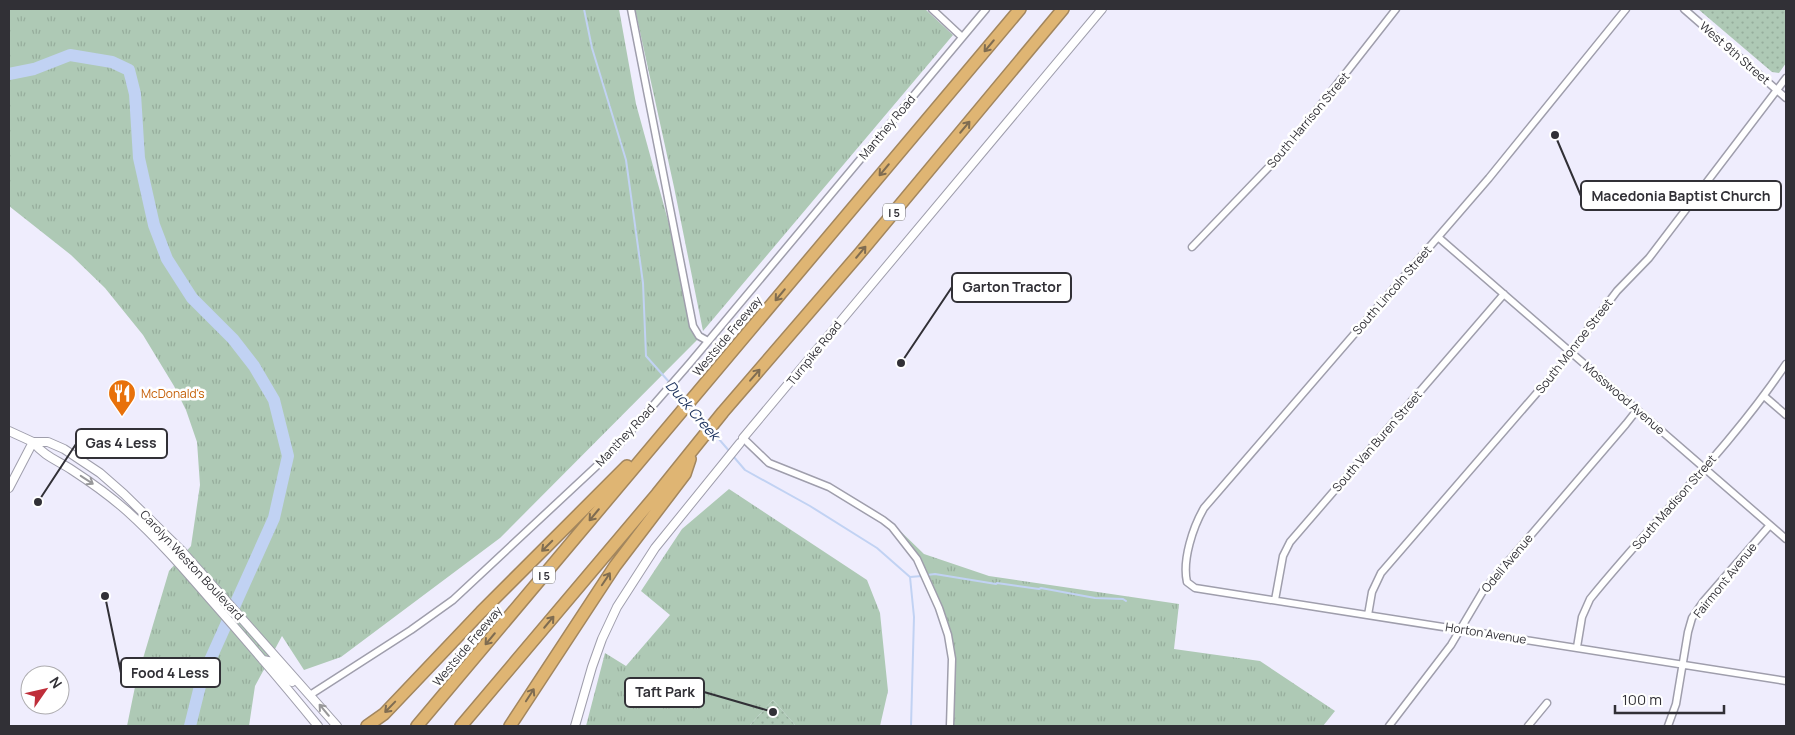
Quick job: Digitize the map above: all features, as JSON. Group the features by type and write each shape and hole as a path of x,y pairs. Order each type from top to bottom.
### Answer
{"highway":[{"name":"Westside Freeway","path":"417,726 1020,9"},
{"name":"I 5","path":"460,726 723,412 860,253 1063,9"},
{"path":"510,726 615,566 685,474 693,450"},
{"path":"367,726 384,714 632,461 646,454"}],"street":[{"path":"631,9 693,326 699,336 708,341"},
{"path":"932,9 962,38"},
{"name":"Manthey Road","path":"310,694 411,630 453,600 610,454 708,341 986,9"},
{"name":"Turnpike Road","path":"575,726 602,639 617,606 655,548 714,474 1102,9"},
{"name":"South Harrison Street","path":"1192,247 1287,148 1396,9"},
{"name":"South Lincoln Street","path":"1187,582 1185,574 1191,537 1196,522 1204,508 1489,178 1626,9"},
{"name":"West 9th Street","path":"1684,9 1786,98"},
{"name":"South Monroe Street","path":"1368,614 1372,592 1381,573 1571,352 1617,291 1655,250 1786,78"},
{"name":"Mosswood Avenue","path":"1438,237 1786,540"},
{"name":"South Van Buren Street","path":"1276,600 1283,556 1290,542 1504,294"},
{"name":"South Madison Street","path":"1577,647 1582,617 1590,599 1704,468 1764,396 1786,364"},
{"path":"1764,396 1786,415"},
{"name":"Odell Avenue","path":"1388,726 1439,663 1483,590 1637,410"},
{"name":"Carolyn Weston Boulevard","path":"9,431 33,442 48,442 64,449 100,473 138,506 190,559 310,694"},
{"path":"742,441 769,463 829,487 883,520 892,527 918,559 939,608 948,635 952,659 950,726"},
{"path":"9,488 33,442"},
{"name":"Carolyn Weston Boulevard","path":"33,442 42,453 60,462 96,486 127,511 187,572 264,660 318,726"},
{"name":"Fairmont Avenue","path":"1668,726 1676,704 1688,632 1696,613 1770,526"},
{"name":"Horton Avenue","path":"1187,582 1195,588 1786,680"},
{"path":"264,660 273,662 298,689 310,694 337,726"},
{"path":"1528,726 1547,703"}],"green space":[{"path":"9,9 619,9 636,104 680,264 697,340 500,538 341,657 304,670 282,636 255,686 249,726 127,726 136,682 169,571 191,546 200,485 197,442 186,410 174,386 143,335 105,288 71,255 9,206"},
{"path":"635,9 925,9 953,35 703,331 674,187"},
{"path":"1698,9 1786,9 1786,63 1779,73 1772,72"},
{"path":"729,489 867,580 880,613 888,691 880,726 796,726 773,700 749,726 586,726 605,653 626,666 670,615 641,591 682,529"},
{"path":"893,524 924,554 989,576 1179,604 1174,649 1260,661 1335,711 1323,726 948,726 951,678 943,619 914,560"},
{"path":"773,700 796,726 749,726"}],"waterway":[{"name":"Duck Creek","path":"584,9 592,48 626,160 643,283 646,356 686,401"},
{"path":"9,74 34,69 70,55 112,62 129,70 135,94 139,158 154,225 167,259 192,298 233,339 254,366 274,400 288,456 274,518 202,678 190,726"},
{"name":"Duck Creek","path":"690,407 707,426"},
{"name":"Duck Creek","path":"712,431 730,452"},
{"name":"Duck Creek","path":"733,456 745,470 810,506 877,548 910,577 914,617 911,726"},
{"path":"927,575 935,574 996,584 1041,588 1095,598 1123,599 1126,601"},
{"path":"910,577 922,576"}],"place":[{"name":"Macedonia Baptist Church","path":"1555,135"},
{"name":"Garton Tractor","path":"901,363"},
{"name":"McDonald's","path":"122,417"},
{"name":"Gas 4 Less","path":"38,502"},
{"name":"Food 4 Less","path":"105,596"},
{"name":"Taft Park","path":"773,712"}]}
